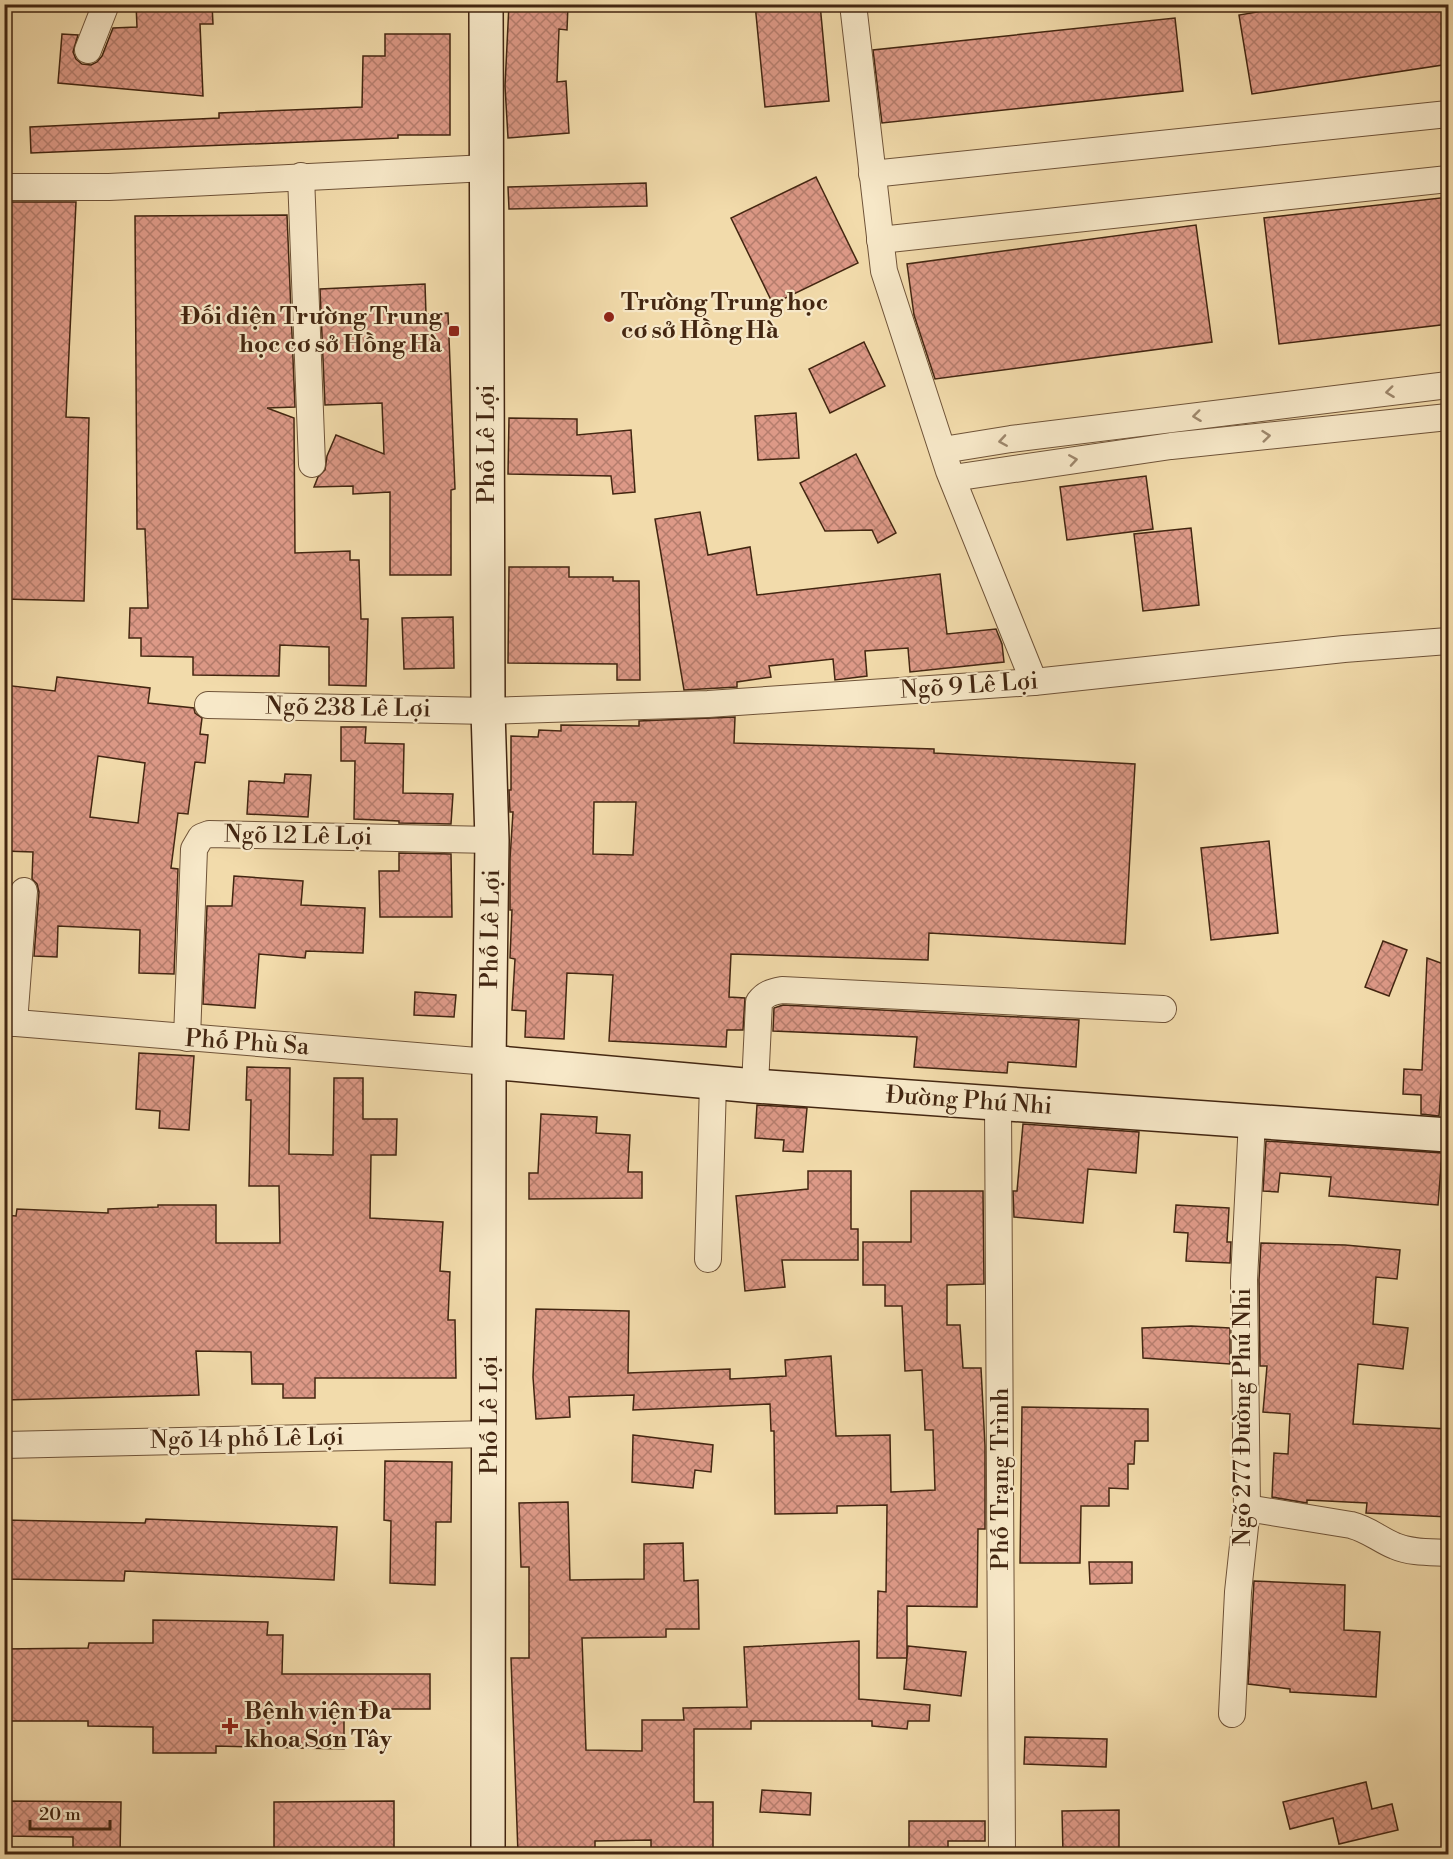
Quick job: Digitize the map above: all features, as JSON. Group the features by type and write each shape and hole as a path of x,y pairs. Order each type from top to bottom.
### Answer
{"main road":[{"name":"Phố Lê Lợi","path":"486,4 488,711 492,840 489,1062 489,1854"},
{"name":"Đường Phú Nhi","path":"489,1062 713,1083 1449,1135"}],"street":[{"path":"88,50 106,4"},
{"path":"853,4 884,271 952,478 1034,682"},
{"path":"872,174 1449,114"},
{"path":"4,186 109,187 486,168"},
{"path":"301,177 312,464"},
{"path":"880,240 1449,179"},
{"path":"943,450 1011,439 1449,385"},
{"path":"952,478 1171,446 1449,417"},
{"name":"Ngõ 9 Lê Lợi","path":"488,711 708,704 1034,682 1344,649 1449,641"},
{"name":"Ngõ 238 Lê Lợi","path":"208,705 488,711"},
{"name":"Ngõ 12 Lê Lợi","path":"187,1038 194,849 201,837 209,834 492,840"},
{"path":"10,1023 24,891"},
{"path":"755,1086 759,1002 773,991 1163,1009"},
{"name":"Phố Phù Sa","path":"10,1023 489,1062"},
{"path":"708,1259 713,1083"},
{"name":"Phố Trạng Trình","path":"998,1103 1002,1854"},
{"name":"Ngõ 277 Đường Phú Nhi","path":"1232,1714 1239,1592 1247,1508 1244,1280 1252,1120"},
{"name":"Ngõ 14 phố Lê Lợi","path":"4,1445 490,1434"},
{"path":"1247,1508 1364,1528 1408,1551 1449,1553"}],"building":[{"path":"136,4 212,4 213,24 200,24 203,96 58,83 62,34 78,35 73,52 76,59 82,64 91,65 102,56 113,28 137,27"},
{"path":"509,4 568,5 567,30 559,29 557,82 566,81 569,133 508,138 505,86"},
{"path":"755,4 820,4 829,101 765,107"},
{"path":"1304,4 1449,4 1449,64 1252,94 1239,15"},
{"path":"1175,18 1183,91 882,123 873,50"},
{"path":"385,34 450,34 450,135 398,135 398,138 31,153 30,127 219,118 219,113 362,107 363,56 385,56"},
{"path":"816,177 858,263 773,304 731,218"},
{"path":"646,183 647,206 509,209 508,187"},
{"path":"1449,197 1449,324 1279,344 1264,218"},
{"path":"4,202 76,202 66,417 89,418 84,601 4,599"},
{"path":"287,215 295,407 267,408 294,418 295,553 350,551 350,560 359,560 361,619 368,619 366,686 329,685 329,647 280,645 279,676 193,675 193,657 141,656 141,638 129,638 130,608 148,608 145,529 137,529 135,216"},
{"path":"1196,225 1212,342 935,379 914,315 907,264"},
{"path":"425,284 426,314 448,313 455,489 451,490 451,575 390,575 390,492 353,494 353,486 314,487 318,477 325,470 327,456 336,435 384,454 382,403 325,405 320,289"},
{"path":"864,342 885,386 830,413 809,369"},
{"path":"796,413 799,458 758,460 755,416"},
{"path":"509,418 577,419 577,435 631,430 635,492 613,494 611,476 508,474"},
{"path":"856,454 896,533 878,543 872,530 825,531 800,483"},
{"path":"1146,476 1153,529 1067,540 1060,487"},
{"path":"700,512 708,555 750,547 757,595 940,574 947,634 996,629 1002,644 1004,662 910,672 908,648 865,651 867,676 835,680 833,659 769,666 771,677 737,682 737,687 684,690 655,519"},
{"path":"1191,528 1199,605 1143,611 1134,534"},
{"path":"509,567 569,567 569,577 613,577 613,581 639,581 640,680 617,680 617,664 508,663"},
{"path":"453,617 454,668 404,669 402,618"},
{"path":"57,677 150,688 148,703 194,708 195,713 202,718 200,734 208,735 205,763 195,762 188,814 178,813 171,868 178,869 174,974 139,973 140,930 58,926 57,957 34,956 39,892 37,884 32,879 33,852 4,851 4,685 55,691","holes":["98,756 145,763 138,823 90,817"]},
{"path":"735,717 734,743 934,749 934,753 1135,764 1125,944 929,933 928,960 731,954 729,997 745,998 743,1030 727,1030 726,1047 609,1041 613,975 567,973 564,1039 525,1037 526,1011 512,1010 515,959 510,958 512,910 510,910 510,859 513,812 510,812 509,790 511,790 511,736 538,737 539,730 561,731 561,725 639,726 639,721","holes":["594,802 636,802 633,855 593,854"]},
{"path":"341,727 366,727 365,743 404,744 403,793 453,794 451,824 354,819 355,761 341,761"},
{"path":"285,774 311,775 308,817 247,814 249,781 284,783"},
{"path":"1269,841 1278,933 1211,940 1201,848"},
{"path":"399,853 451,854 452,917 380,917 379,871 399,871"},
{"path":"234,876 303,881 301,905 365,908 363,953 306,951 305,958 259,954 255,1008 203,1004 207,906 232,906"},
{"path":"1383,941 1407,950 1389,996 1365,987"},
{"path":"1427,958 1449,966 1449,1047 1444,1047 1439,1116 1421,1114 1421,1095 1403,1094 1404,1069 1422,1070"},
{"path":"415,992 456,995 454,1017 414,1015"},
{"path":"783,1005 1079,1020 1076,1067 1008,1062 1007,1073 914,1067 917,1037 773,1031 774,1008"},
{"path":"139,1053 194,1056 189,1130 159,1128 160,1111 136,1109"},
{"path":"247,1067 290,1068 289,1154 333,1155 334,1078 363,1078 363,1119 397,1119 396,1155 371,1155 370,1218 443,1222 440,1271 450,1272 448,1320 455,1320 456,1378 315,1378 315,1398 283,1398 283,1384 252,1384 251,1352 196,1351 199,1395 4,1400 4,1215 16,1216 17,1209 108,1213 108,1209 158,1207 158,1205 216,1205 216,1243 280,1243 279,1186 249,1186 251,1100 246,1100"},
{"path":"757,1105 807,1108 803,1152 783,1151 784,1140 755,1138"},
{"path":"541,1114 597,1117 596,1133 630,1135 628,1172 642,1172 642,1198 529,1199 529,1173 538,1173"},
{"path":"1023,1124 1139,1132 1136,1173 1088,1169 1083,1223 1014,1217 1013,1191 1017,1191"},
{"path":"1266,1141 1442,1153 1438,1205 1329,1196 1331,1177 1280,1173 1278,1192 1263,1191"},
{"path":"808,1171 851,1171 851,1229 858,1229 858,1260 782,1260 785,1287 745,1291 736,1196 808,1189"},
{"path":"911,1191 983,1191 984,1284 947,1285 947,1325 960,1325 963,1368 981,1368 985,1446 985,1529 978,1529 977,1607 907,1606 907,1658 877,1658 878,1591 886,1592 887,1505 837,1506 837,1513 775,1514 774,1431 771,1431 770,1404 633,1410 634,1395 569,1397 570,1417 536,1419 533,1377 536,1309 629,1311 628,1373 730,1369 730,1379 786,1376 785,1360 831,1356 836,1436 890,1435 891,1492 935,1490 933,1430 925,1430 922,1370 905,1371 902,1306 885,1306 885,1285 863,1285 863,1242 911,1242"},
{"path":"1176,1205 1229,1208 1227,1242 1231,1242 1230,1263 1186,1261 1188,1233 1174,1232"},
{"path":"1261,1243 1345,1245 1400,1250 1397,1279 1376,1277 1373,1324 1408,1328 1403,1369 1358,1364 1353,1424 1449,1429 1449,1517 1366,1513 1367,1503 1307,1500 1307,1503 1272,1497 1274,1453 1288,1454 1290,1414 1263,1412 1267,1366 1260,1366"},
{"path":"1191,1326 1230,1328 1230,1364 1143,1358 1142,1328"},
{"path":"1022,1407 1148,1409 1148,1441 1135,1441 1134,1464 1128,1464 1128,1489 1109,1488 1109,1506 1081,1506 1080,1563 1020,1563"},
{"path":"633,1435 713,1445 711,1472 695,1470 693,1488 632,1482"},
{"path":"385,1461 452,1462 451,1522 436,1522 435,1585 390,1583 391,1521 384,1520"},
{"path":"568,1502 570,1580 644,1579 644,1544 683,1543 684,1581 698,1580 699,1629 666,1629 666,1637 582,1638 586,1750 642,1751 642,1720 684,1720 683,1708 747,1707 744,1647 859,1641 859,1699 930,1705 929,1721 908,1721 907,1729 872,1726 872,1721 751,1721 751,1729 694,1729 694,1802 713,1802 713,1854 651,1854 651,1840 595,1841 595,1854 518,1854 511,1658 529,1658 529,1567 521,1567 519,1503"},
{"path":"146,1519 337,1527 334,1580 125,1571 124,1581 4,1579 4,1520 145,1523"},
{"path":"1089,1562 1132,1562 1132,1583 1090,1584"},
{"path":"1254,1581 1345,1585 1344,1630 1380,1632 1376,1697 1290,1692 1290,1689 1248,1684"},
{"path":"153,1620 268,1622 267,1635 283,1635 282,1674 430,1674 430,1709 344,1709 344,1749 216,1746 216,1753 153,1753 153,1727 88,1726 88,1721 4,1721 4,1649 88,1648 89,1643 153,1643"},
{"path":"908,1646 966,1652 961,1696 904,1689"},
{"path":"1025,1737 1107,1739 1106,1767 1024,1764"},
{"path":"1366,1782 1372,1809 1392,1804 1398,1830 1339,1844 1333,1818 1290,1829 1283,1802"},
{"path":"762,1790 811,1793 810,1815 760,1812"},
{"path":"4,1801 121,1802 120,1854 73,1854 73,1837 4,1836"},
{"path":"394,1801 394,1854 274,1854 274,1802"},
{"path":"1119,1810 1119,1854 1063,1854 1062,1811"},
{"path":"909,1821 985,1821 985,1841 948,1841 948,1854 909,1854"}],"place":[{"name":"Trường Trung học cơ sở Hồng Hà","path":"609,317"},
{"name":"Đối diện Trường Trung học cơ sở Hồng Hà","path":"454,331"},
{"name":"Bệnh viện Đa khoa Sơn Tây","path":"230,1726"}]}
